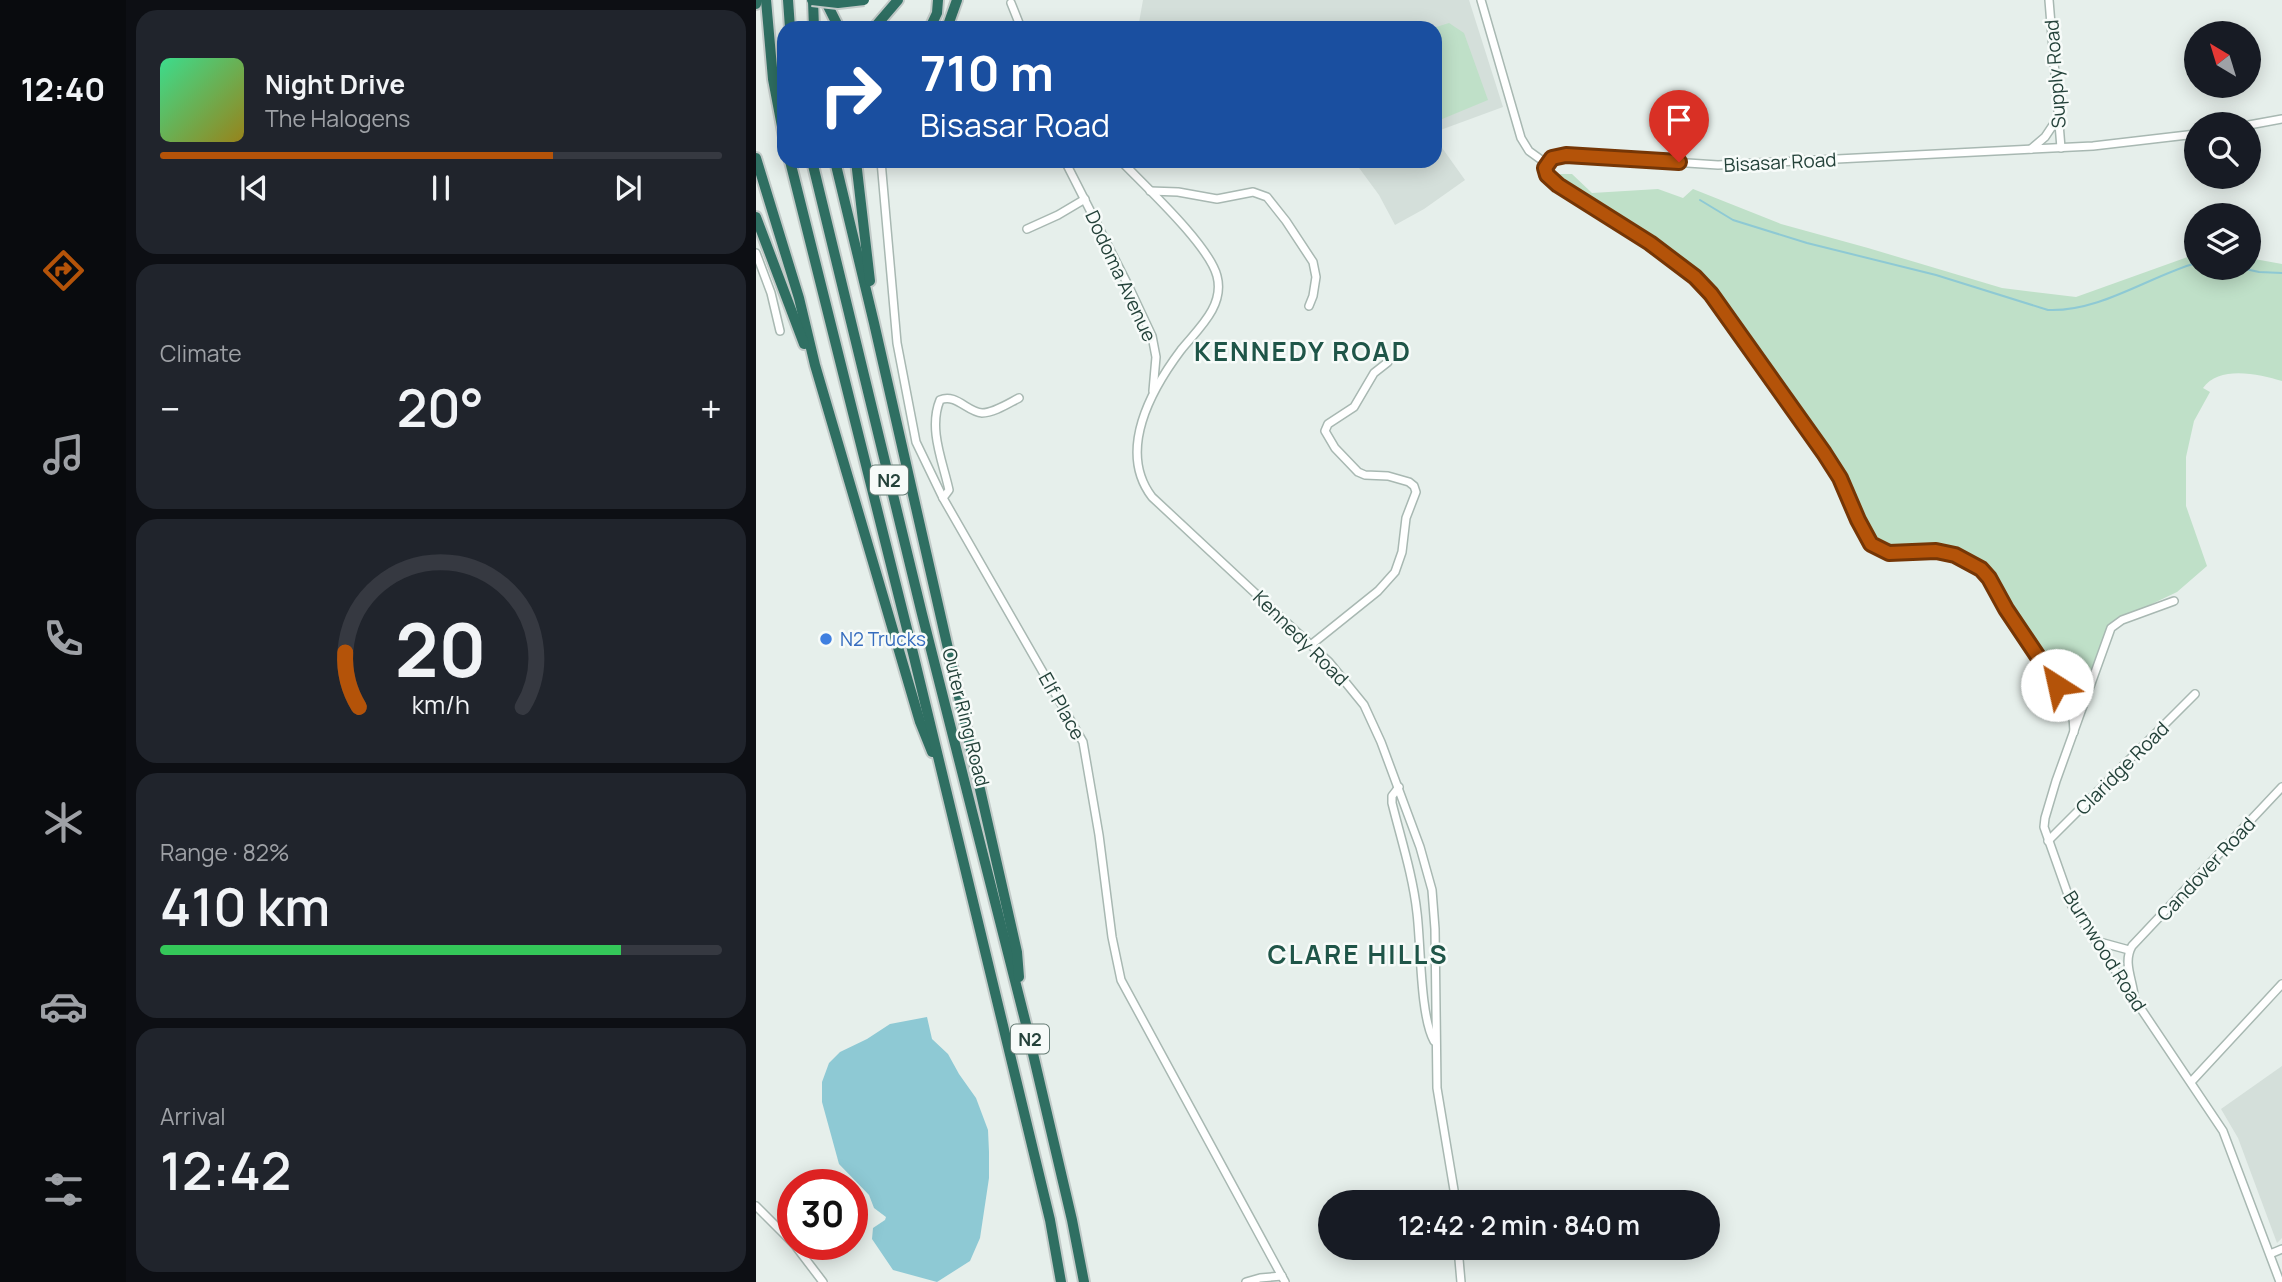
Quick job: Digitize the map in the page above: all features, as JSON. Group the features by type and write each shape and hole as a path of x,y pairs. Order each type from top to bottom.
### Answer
{"highway":[{"path":"765,0 777,100"},
{"path":"788,0 790,21"},
{"path":"814,21 813,0 838,3 864,0"},
{"path":"825,0 836,21"},
{"path":"880,21 898,0"},
{"path":"933,21 938,0"},
{"path":"950,21 957,0"},
{"path":"756,159 799,298 815,365 924,736 940,768"},
{"name":"Outer Ring Road","path":"792,168 852,403 1050,1220 1061,1282"},
{"name":"Outer Ring Road","path":"815,168 928,640 1017,990 1072,1220 1084,1282"},
{"path":"837,168 1017,952 1017,990"},
{"path":"857,168 874,323"},
{"path":"863,168 867,252"},
{"path":"756,217 815,365"}],"street":[{"path":"1480,0 1521,138 1529,151 1547,164 1546,172 1551,180 1681,265 1711,294 1824,453 1840,478 1871,544 1889,553 1936,551 1955,555 1981,569 2067,699 2073,716 2074,732"},
{"name":"Supply Road","path":"2049,0 2061,148"},
{"path":"1011,3 1018,21"},
{"path":"2031,150 2045,137 2058,117"},
{"path":"2261,123 2282,119"},
{"name":"Bisasar Road","path":"1547,164 1552,158 1566,155 1718,165 2031,150 2184,136"},
{"name":"Elf Place","path":"882,168 897,343 916,442 943,498 1083,742 1112,937 1121,980 1284,1279"},
{"name":"Dodoma Avenue","path":"1069,168 1152,336 1156,357 1152,395"},
{"name":"Kennedy Road","path":"1128,168 1205,251 1219,284 1212,312 1179,353 1152,395 1139,432 1136,453 1138,469 1145,489 1166,511 1312,644 1364,705 1399,787 1428,869 1432,890 1437,1088 1454,1190"},
{"path":"1150,191 1178,192 1217,199 1248,192 1263,195 1276,208 1313,262 1315,277 1309,306"},
{"path":"1027,229 1085,199"},
{"path":"756,253 769,285 780,331"},
{"path":"1312,644 1384,585 1395,572 1402,552 1406,518 1416,492 1414,486 1398,478 1358,472 1335,448 1325,431 1328,424 1354,407 1372,376 1388,362"},
{"path":"943,498 949,490 935,436 940,400 950,398 975,411 985,413 1019,398"},
{"name":"Burnwood Road","path":"2174,601 2122,620 2111,628 2045,818 2048,841 2072,906 2191,1082 2230,1145 2280,1282"},
{"name":"Claridge Road","path":"2048,841 2195,694"},
{"path":"1399,787 1392,796 1392,803 1413,880 1425,1003 1431,1035 1436,1044"},
{"name":"Candover Road","path":"2129,950 2282,787"},
{"path":"2095,941 2129,950 2127,962 2134,999"},
{"path":"2191,1082 2282,984"},
{"path":"756,1206 777,1228"},
{"path":"2270,1254 2282,1249"},
{"path":"805,1260 821,1280"},
{"path":"1459,1260 1461,1282"},
{"path":"1246,1282 1260,1278 1284,1279"}],"shaded area":[{"path":"1143,0 1469,0 1503,107 1442,129 1442,21 1139,21"},
{"path":"1442,148 1465,180 1424,209 1395,225 1379,195 1359,168 1442,168"},
{"path":"2282,1066 2282,1238 2277,1243 2238,1138 2221,1109"}],"green space":[{"path":"1449,23 1464,33 1488,100 1442,119 1442,25"},
{"path":"1556,174 1572,174 1592,193 1658,189 1683,198 1693,189 1781,224 2002,288 2076,297 2184,258 2184,280 2261,280 2261,260 2282,264 2282,381 2240,373 2219,376 2203,388 2210,392 2194,421 2186,457 2186,506 2207,566 2177,592 2116,621 2110,627 2089,674 2077,672 2061,677 1989,570 1964,553 1918,546 1898,548 1878,540 1868,526 1849,481 1732,312 1695,272 1568,186"},
{"path":"2074,679 2082,680 2087,685 2077,713 2065,687"}],"water":[{"path":"927,1017 932,1039 948,1054 976,1098 988,1130 989,1178 980,1238 970,1261 937,1282 893,1270 872,1239 873,1228 886,1217 874,1208 868,1194 868,1169 844,1169 839,1164 822,1102 822,1082 829,1063 840,1052 890,1024"}],"waterway":[{"path":"1700,200 1733,220 1807,243 1936,275 2048,310 2067,309 2105,300 2184,267"},
{"path":"2261,272 2282,273"}],"place":[{"name":"N2 Trucks","path":"826,639"}],"district":[{"name":"KENNEDY ROAD","path":"1303,351"},
{"name":"CLARE HILLS","path":"1358,954"}],"route":[{"path":"1679,162 1566,155 1552,158 1545,168 1551,180 1681,265 1711,294 1807,426 1840,478 1871,544 1889,553 1936,551 1955,555 1981,569 2057,685"}]}
